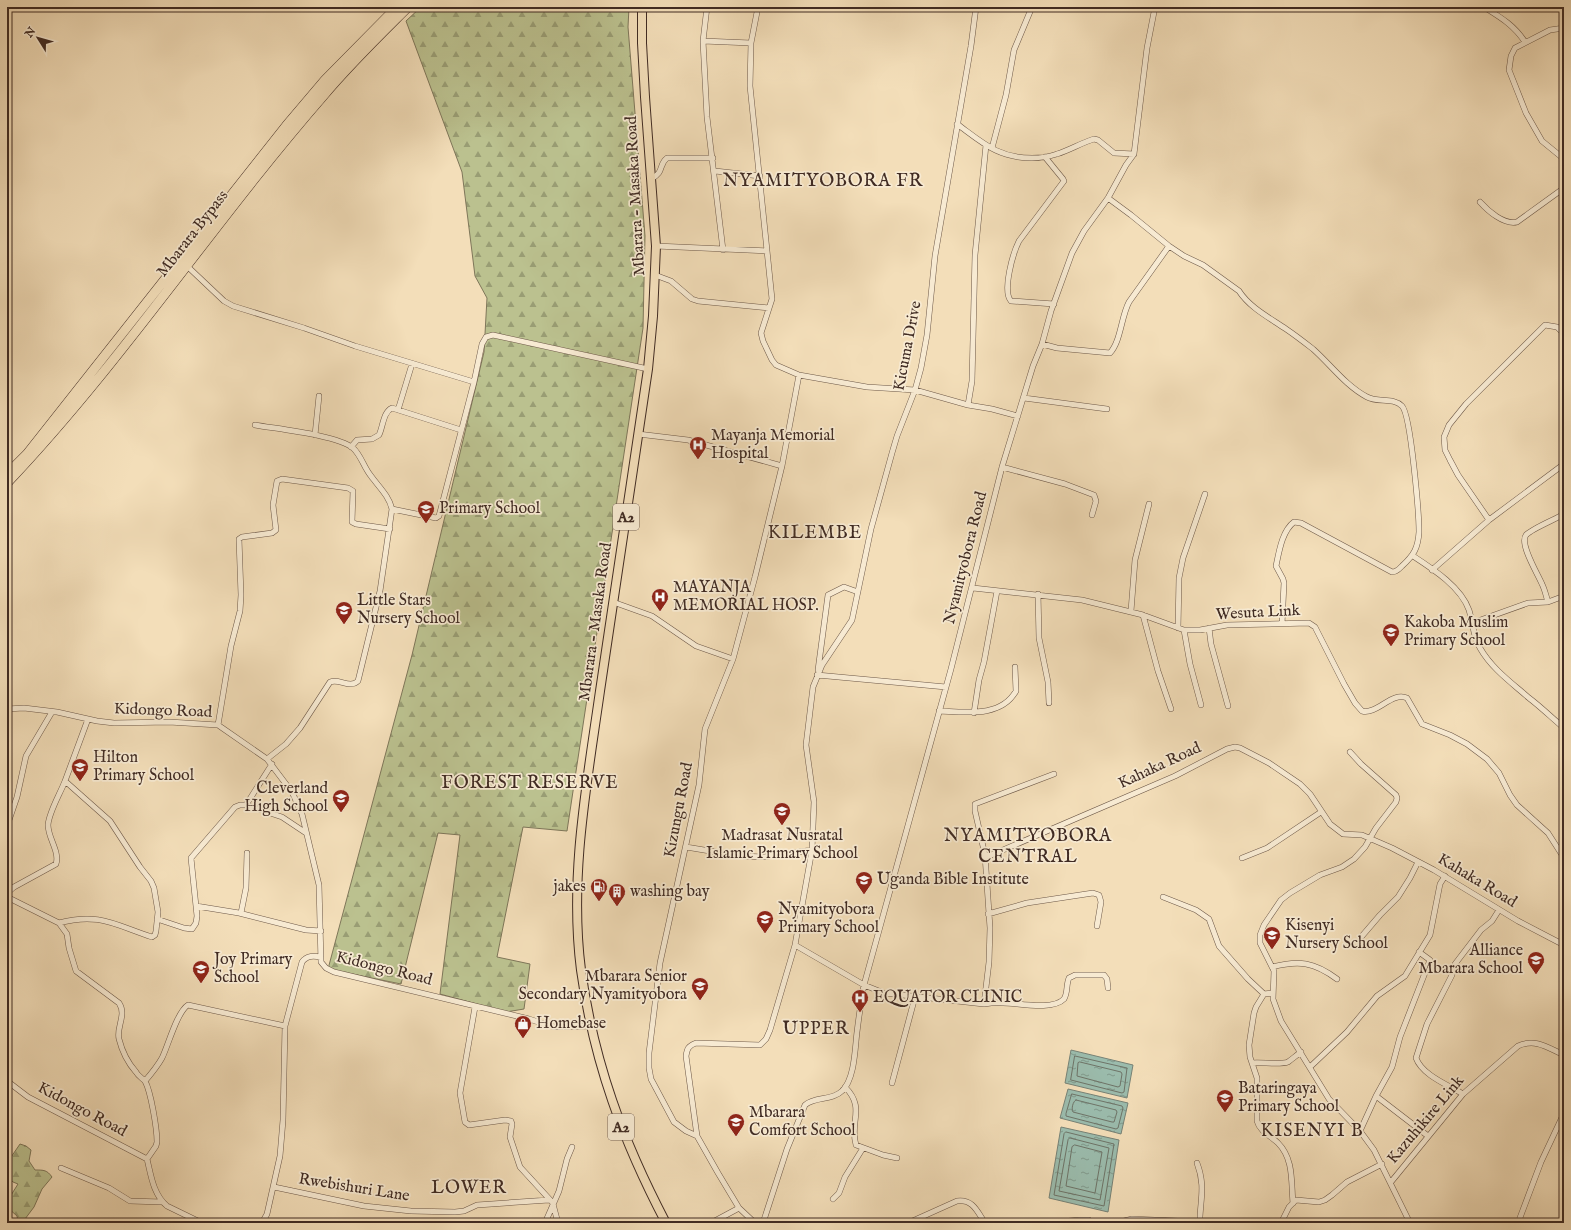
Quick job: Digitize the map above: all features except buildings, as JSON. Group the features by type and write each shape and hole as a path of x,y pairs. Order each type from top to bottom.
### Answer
{"highway":[{"name":"Mbarara Bypass","path":"7,474 37,441 282,131 326,80 397,7"},
{"name":"Mbarara Bypass","path":"7,483 43,446 324,94 408,7"}],"main road":[{"name":"Mbarara - Masaka Road","path":"592,1026 581,970 577,920 577,875 585,793 648,369 653,316 656,246 642,43 642,7"},
{"name":"A2","path":"592,1026 599,1059 621,1126 638,1169 666,1223"}],"street":[{"path":"707,7 704,41 707,117 723,250"},
{"path":"758,7 750,43 750,86 772,299 763,324 762,333 766,351 776,365 799,375 867,387 915,390 968,405 992,409 1018,416"},
{"name":"Kicuma Drive","path":"817,674 852,620 872,529 895,442 915,390 927,335 935,256 948,188 976,7"},
{"path":"992,148 1006,96 1014,50 1032,7"},
{"path":"957,124 986,145 1001,153 1014,157 1045,158 1064,152 1094,139 1098,140 1114,153 1134,154 1147,48 1155,7"},
{"path":"1484,7 1514,27 1525,42"},
{"path":"1564,28 1550,30 1515,48 1509,70 1526,113 1542,141 1564,159"},
{"path":"704,41 750,43"},
{"path":"968,405 972,381 973,305 976,271 975,255 986,145"},
{"name":"Nyamityobora Road","path":"845,1087 850,1076 856,1054 857,1034 864,985 973,588 1002,467 1054,304 1072,253 1084,231 1108,198 1126,165 1134,154"},
{"path":"651,178 659,174 664,160 667,158 713,158"},
{"path":"1045,158 1064,181 1019,241 1011,260 1008,296 1011,301 1016,303 1054,304"},
{"path":"714,171 760,176"},
{"path":"1480,202 1492,214 1513,223 1517,222 1564,188"},
{"path":"1108,198 1169,246 1184,256 1203,265 1239,291 1243,297 1254,306 1313,350 1360,393 1369,398 1396,402 1402,406 1407,418 1418,510 1418,535 1413,556 1398,570 1392,572 1301,523 1294,522 1288,529 1285,536 1276,566 1284,583 1282,624"},
{"path":"656,246 766,251"},
{"path":"1042,344 1057,348 1110,353 1116,344 1125,309 1133,294 1169,246"},
{"path":"187,266 227,304 412,364 474,382"},
{"path":"655,275 671,281 692,299 698,301 770,308"},
{"path":"1489,520 1458,474 1445,450 1444,437 1446,430 1466,404 1545,324 1557,327 1564,334"},
{"path":"392,510 436,518 439,517 484,339 493,335 648,369"},
{"path":"398,410 412,364"},
{"name":"Kizungu Road","path":"697,1136 686,1131 674,1122 652,1079 649,1068 649,1053 660,963 699,785 705,729 732,659 761,554 782,466 799,375"},
{"path":"315,435 319,396"},
{"path":"1024,398 1107,409"},
{"path":"351,447 357,440 372,438 379,435 387,411 392,408 462,430"},
{"path":"255,425 315,435 351,447 357,452 370,476 387,497 392,510 380,591 358,681 355,684 333,680 330,682 300,728 286,744 267,759"},
{"path":"638,434 688,440 782,466"},
{"path":"1432,570 1489,520 1564,464"},
{"path":"1002,467 1060,482 1094,495 1096,501 1092,515"},
{"path":"218,725 231,646 240,611 241,589 239,539 242,537 272,533 276,530 273,505 277,481 282,478 348,488 353,491 352,522 356,524 390,529"},
{"path":"1178,628 1179,578 1183,558 1205,494"},
{"path":"1131,611 1135,560 1148,504"},
{"path":"1548,602 1542,583 1529,556 1524,540 1531,532 1564,514"},
{"path":"1413,556 1459,592 1464,599 1479,648 1494,667 1564,728"},
{"path":"755,1223 740,1208 718,1174 697,1136 686,1050 690,1045 696,1043 760,1045 766,1039 770,1030 795,945 812,850 814,802 806,745 811,699 817,674 828,595 844,587 858,592"},
{"name":"Wesuta Link","path":"973,588 1074,598 1131,611 1184,630 1227,625 1309,623 1315,627 1344,684 1362,712 1368,711 1395,698 1404,697 1408,700 1422,724 1467,744 1487,759 1499,772 1510,795 1517,805 1548,833 1564,858"},
{"path":"974,713 979,680 984,662 997,591"},
{"path":"1038,594 1040,638 1048,682 1049,703"},
{"path":"1472,623 1528,604 1548,602 1564,596"},
{"path":"613,602 648,614 696,646 732,659"},
{"path":"1143,615 1158,671 1171,709"},
{"path":"1209,628 1211,644 1228,706"},
{"path":"1184,630 1190,664 1201,705"},
{"path":"939,711 974,713 997,707 1008,702 1013,696 1017,687 1015,667"},
{"path":"817,674 946,687"},
{"name":"Kidongo Road","path":"7,709 24,708 114,723 169,722 218,725 272,764 292,792 302,814 319,885 321,957 323,965 328,970 529,1019 554,1027 592,1026"},
{"path":"7,826 17,798 26,756 52,712"},
{"path":"7,893 14,887 56,864 57,858 49,835 48,824 88,719"},
{"name":"Kahaka Road","path":"986,855 989,856 1042,834 1175,776 1235,746 1269,763 1292,778 1310,794 1330,824 1343,834 1362,835 1392,848 1445,876 1499,910 1564,945"},
{"path":"1350,752 1366,769 1396,795 1397,798 1365,848 1348,864 1290,892 1282,900 1264,925 1260,935 1262,949 1272,967 1274,977 1272,993 1281,1021 1329,1099 1360,1131 1374,1150 1410,1223"},
{"path":"246,805 272,764"},
{"path":"984,1004 989,950 989,898 986,855 975,811 975,804 1054,774"},
{"path":"59,923 95,918 112,922 152,938 155,935 158,912 154,888 118,831 110,821 65,782"},
{"path":"157,919 184,928 192,929 196,923 197,916 191,858 235,807 246,805 282,817 306,833"},
{"path":"1242,858 1267,848 1321,812"},
{"path":"686,847 740,856 764,857 812,850"},
{"path":"241,913 246,888 248,853"},
{"path":"1362,936 1398,896 1410,878 1418,862"},
{"path":"1310,1067 1347,1032 1377,996 1405,976 1430,935 1440,884 1445,876"},
{"path":"988,914 1027,903 1093,893 1099,895 1101,902 1097,926"},
{"path":"7,897 59,923 67,934 69,948 76,971 121,1007 122,1016 118,1036 121,1046 136,1073 145,1081 152,1104 157,1138 156,1146 147,1159 153,1184 162,1202 167,1206 202,1223"},
{"path":"1163,897 1196,910 1209,919 1219,946 1248,979 1264,994"},
{"path":"196,906 241,913 306,930 321,932"},
{"path":"1462,1094 1429,1075 1416,1058 1427,1024 1452,974 1455,964 1481,930 1492,921 1499,910"},
{"path":"795,945 864,985 884,993 984,1004 1002,1003 1026,1005 1052,1004 1058,1002 1066,996 1069,978 1075,975 1104,975 1107,979 1108,988"},
{"path":"1360,1131 1376,1096 1392,1067 1400,1037 1430,960 1419,952"},
{"path":"262,1223 267,1214 280,1156 283,1120 285,1026 302,962 304,959 311,956 321,957"},
{"path":"1272,967 1288,963 1309,964 1321,969 1337,979"},
{"path":"1264,994 1272,993"},
{"path":"1264,994 1256,1007 1252,1022 1249,1045 1250,1057 1257,1078 1257,1121 1259,1126 1279,1144 1286,1153 1291,1168 1292,1202 1281,1223"},
{"path":"892,1083 915,997"},
{"path":"145,1081 162,1057 168,1040 183,1009 188,1005 285,1026"},
{"path":"475,1007 460,1093 465,1122 469,1125 505,1120 511,1122 510,1137 520,1167 551,1202 558,1223"},
{"name":"Kazuhikire Link","path":"1391,1182 1462,1094 1518,1046 1526,1042 1541,1044 1564,1055"},
{"path":"1252,1063 1262,1062 1282,1064 1301,1052"},
{"name":"Kidongo Road","path":"7,1081 28,1097 147,1159"},
{"path":"763,1223 787,1149 802,1111 809,1101 838,1094 845,1087 856,1103 856,1145 897,1158"},
{"path":"1376,1096 1428,1136"},
{"path":"1518,1223 1541,1162 1564,1113"},
{"path":"545,1223 551,1202 558,1191 572,1147"},
{"path":"833,1199 839,1193 845,1177 863,1148"},
{"path":"1116,1223 1132,1219 1201,1222 1203,1188 1202,1178 1197,1163"},
{"path":"1292,1202 1300,1199 1319,1202 1325,1200 1347,1182 1382,1164"},
{"path":"61,1168 108,1188 130,1200 162,1202"},
{"name":"Rwebishuri Lane","path":"274,1187 364,1206 411,1211 455,1212 464,1211 476,1205 551,1202"},
{"path":"908,1223 957,1200 970,1202 985,1223"},
{"path":"711,1223 740,1208"},
{"path":"1046,1223 1089,1220 1090,1223"}],"green space":[{"path":"421,7 629,7 628,27 645,236 643,328 567,831 523,827 497,957 530,964 524,1009 506,1012 440,994 460,835 438,833 401,984 328,969 412,655 484,352 487,298 475,276 462,172 406,21"},
{"path":"20,1144 31,1150 29,1161 35,1170 45,1171 52,1177 42,1189 34,1207 22,1223 18,1222 17,1216 7,1207 8,1200 18,1184 13,1182 7,1176 7,1163"}],"water":[{"path":"1071,1050 1133,1065 1127,1098 1065,1083"},
{"path":"1068,1089 1128,1103 1121,1134 1060,1118"},
{"path":"1061,1127 1119,1140 1108,1212 1049,1198"}],"place":[{"name":"Mayanja Memorial Hospital","path":"698,460"},
{"name":"Primary School","path":"426,524"},
{"name":"MAYANJA MEMORIAL HOSP.","path":"660,612"},
{"name":"Little Stars Nursery School","path":"344,625"},
{"name":"Kakoba Muslim Primary School","path":"1391,647"},
{"name":"Hilton Primary School","path":"80,782"},
{"name":"Cleverland High School","path":"341,813"},
{"name":"Madrasat Nusratal Islamic Primary School","path":"782,826"},
{"name":"Uganda Bible Institute","path":"864,895"},
{"name":"jakes","path":"599,902"},
{"name":"washing bay","path":"617,907"},
{"name":"Nyamityobora Primary School","path":"765,934"},
{"name":"Kisenyi Nursery School","path":"1272,950"},
{"name":"Alliance Mbarara School","path":"1536,975"},
{"name":"Joy Primary School","path":"201,984"},
{"name":"Mbarara Senior Secondary Nyamityobora","path":"700,1001"},
{"name":"EQUATOR CLINIC","path":"860,1013"},
{"name":"Homebase","path":"523,1039"},
{"name":"Bataringaya Primary School","path":"1225,1113"},
{"name":"Mbarara Comfort School","path":"736,1137"}],"district":[{"name":"NYAMITYOBORA FR","path":"823,181"},
{"name":"KILEMBE","path":"815,533"},
{"name":"FOREST RESERVE","path":"530,783"},
{"name":"NYAMITYOBORA CENTRAL","path":"1028,846"},
{"name":"UPPER","path":"816,1029"},
{"name":"KISENYI B","path":"1312,1131"},
{"name":"LOWER","path":"469,1188"}]}
